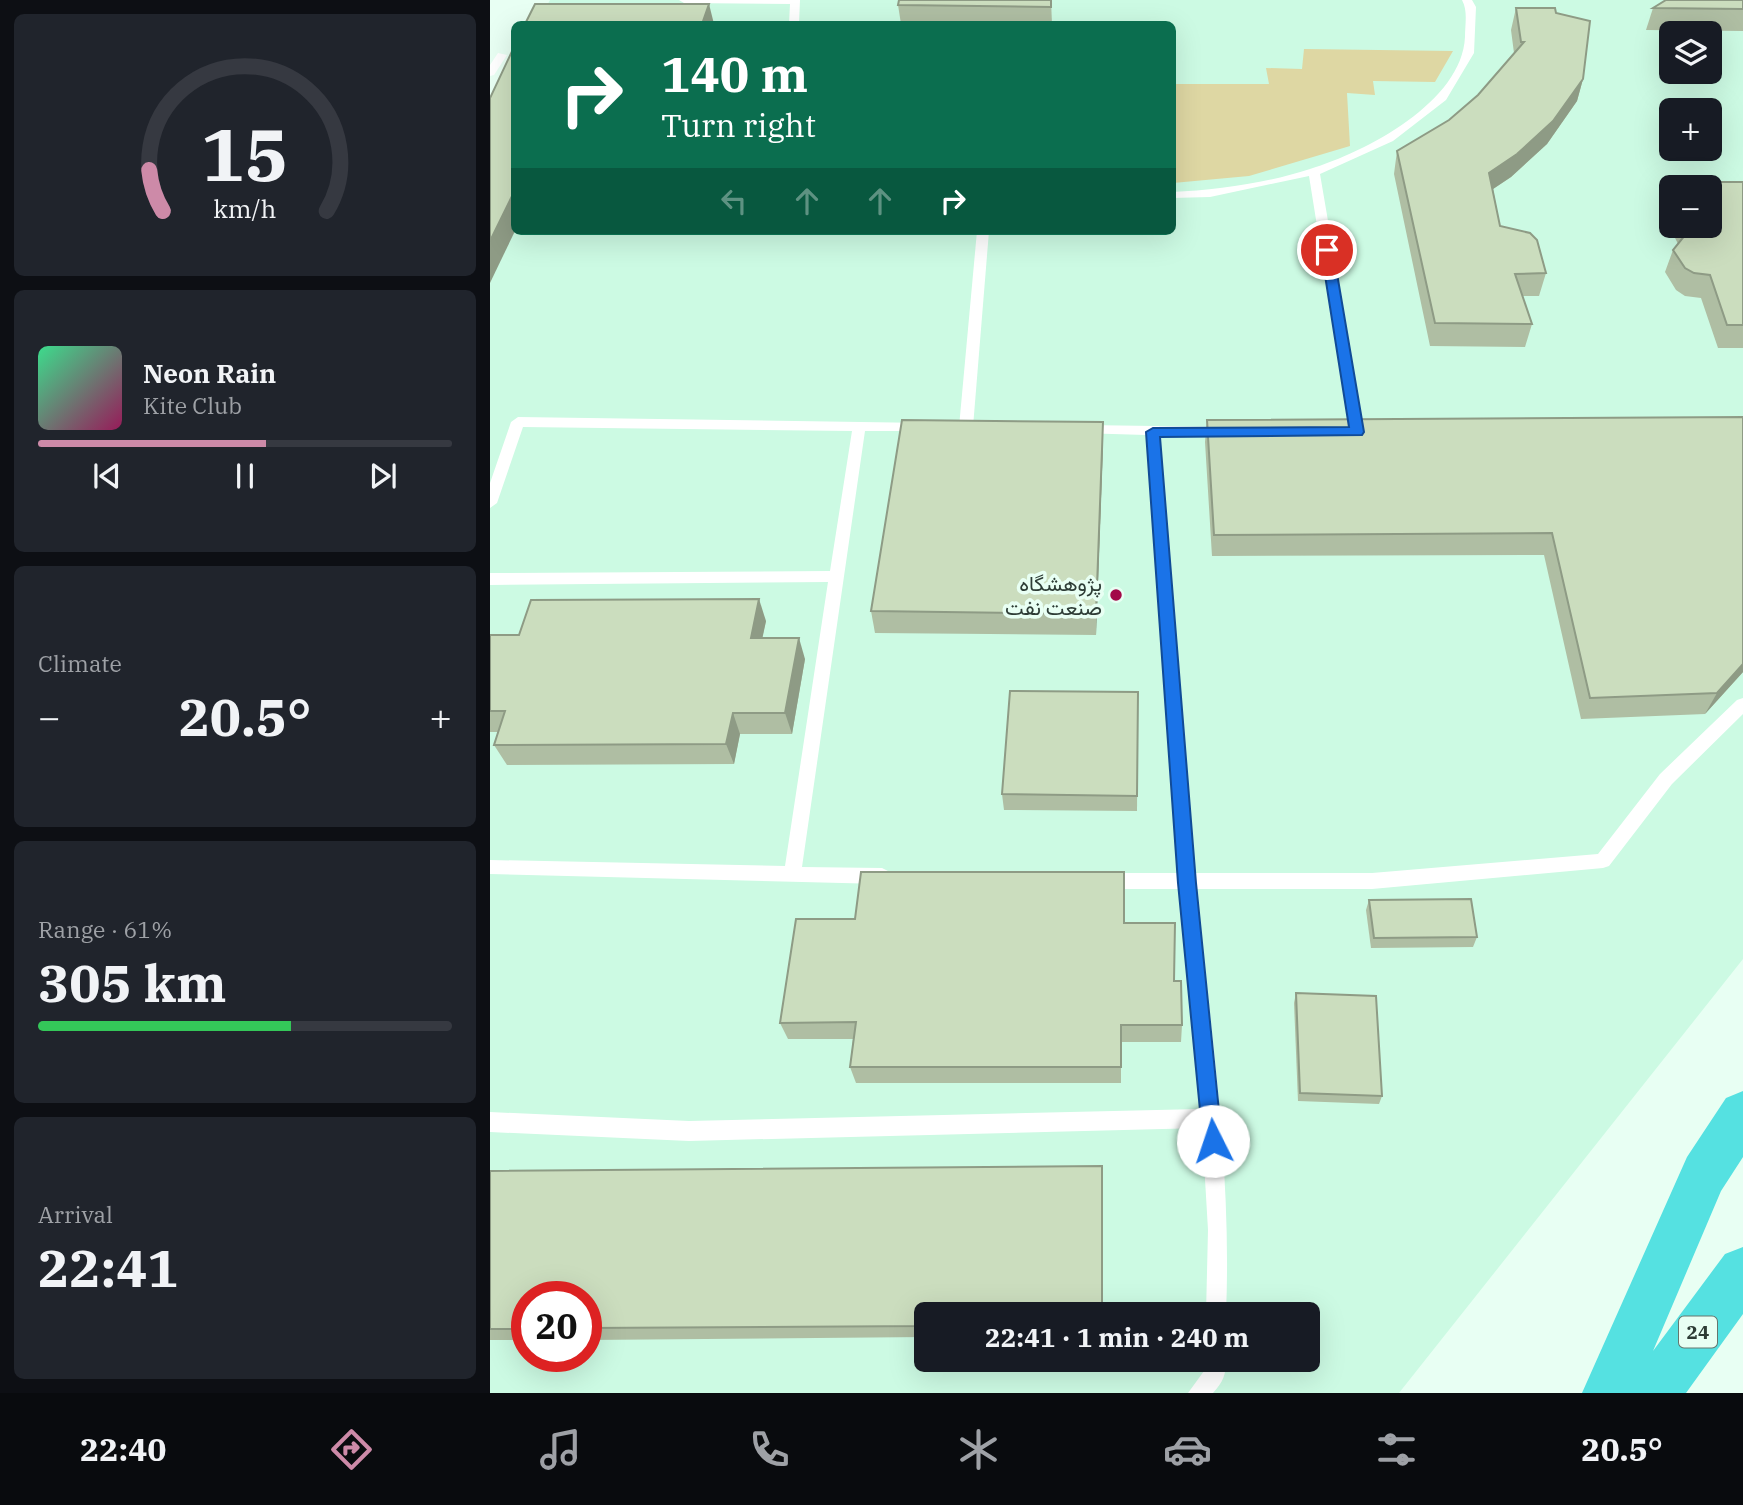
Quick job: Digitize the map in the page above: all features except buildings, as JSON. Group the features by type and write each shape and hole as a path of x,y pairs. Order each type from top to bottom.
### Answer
{"highway":[{"path":"1608,1393 1704,1174 1743,1114"},
{"name":"24","path":"1654,1393 1743,1272"}],"lane":[{"path":"684,0 794,1 794,21"},
{"path":"1176,195 1210,194 1314,172 1389,139 1442,98 1469,53 1471,7 1467,0"},
{"path":"490,73 502,55"},
{"path":"1314,172 1357,432"},
{"path":"967,427 984,235"},
{"path":"490,503 518,422 934,426"},
{"path":"792,874 859,426"},
{"path":"1073,430 1235,432"},
{"path":"1153,432 1187,883 1211,1118 1218,1230 1216,1302"},
{"path":"490,579 836,576"},
{"path":"1092,881 1372,881 1603,862 1666,779 1743,704"},
{"path":"490,867 901,876"},
{"path":"490,1122 689,1131 1211,1118"},
{"path":"1199,1393 1215,1372"}],"shaded area":[{"name":"پژوهشگاه صنعت نفت","path":"550,0 1743,0 1743,959 1399,1393 490,1393 490,117 511,217 511,235 1176,235 1176,21 539,21"},
{"path":"1304,49 1453,51 1435,82 1373,81 1375,95 1347,93 1350,146 1249,176 1176,183 1176,84 1269,84 1266,68 1302,69"}],"place":[{"name":"پژوهشگاه صنعت نفت","path":"1116,595"}],"route":[{"path":"1213,1141 1187,883 1153,432 1357,432 1327,250"}]}
